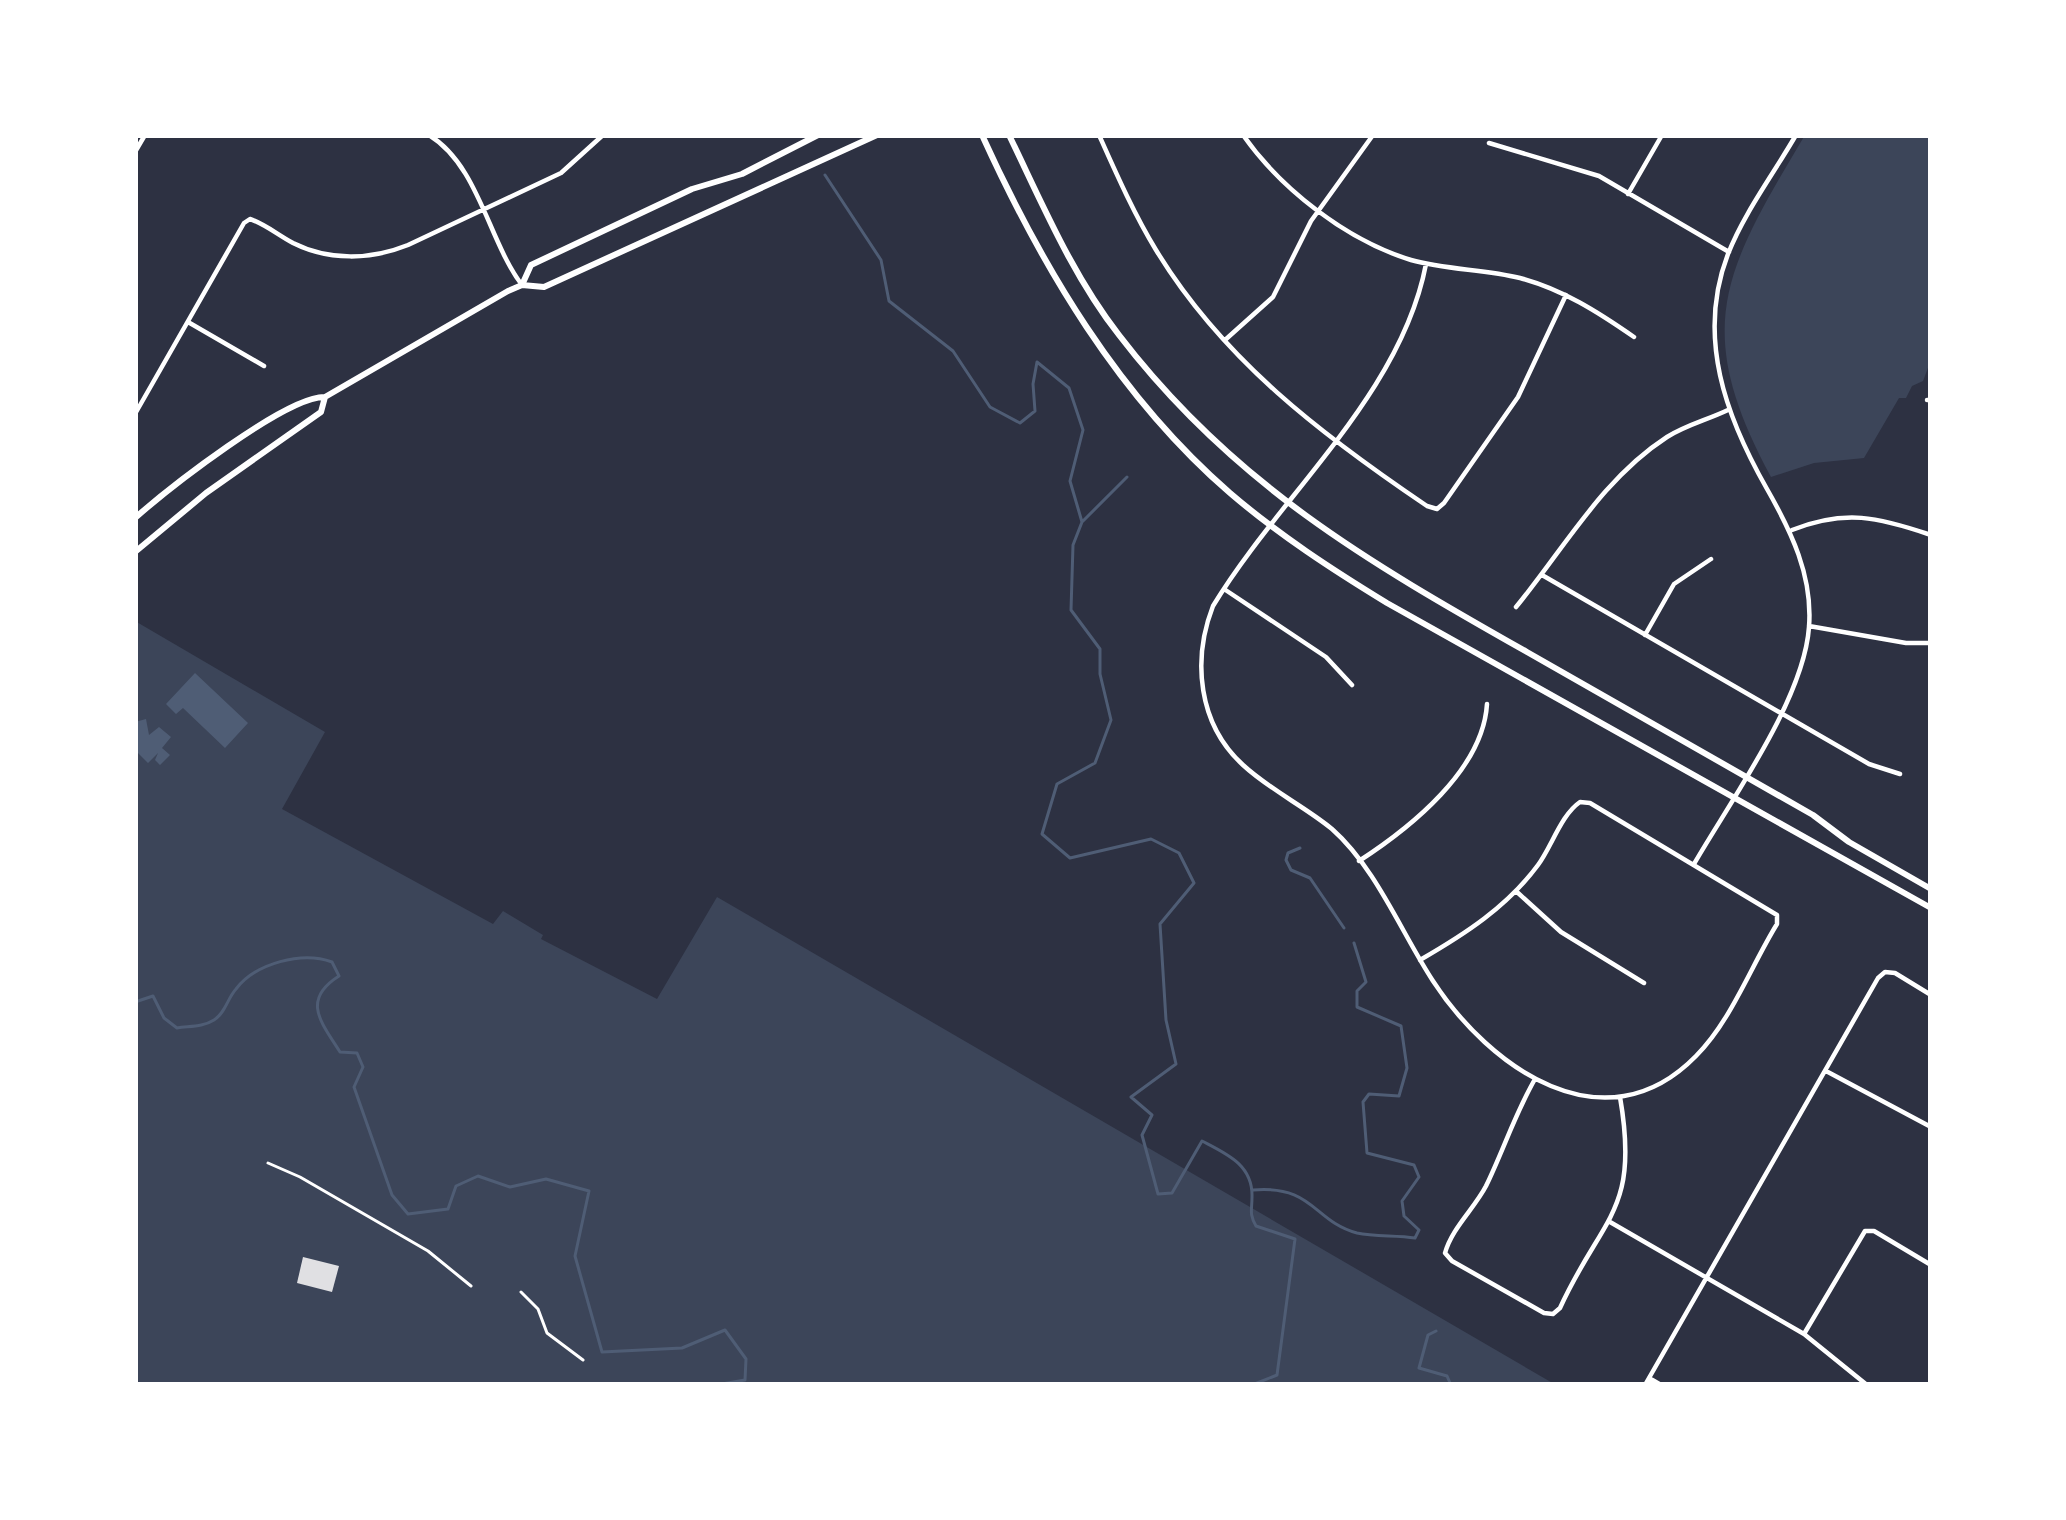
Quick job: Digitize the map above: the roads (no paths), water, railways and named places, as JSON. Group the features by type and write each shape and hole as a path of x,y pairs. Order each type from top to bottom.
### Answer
{"main road":[{"path":"522,285 531,265 692,190 742,174 818,135"},
{"path":"135,518 207,459 311,396 325,397 460,316 522,285 544,286 877,135"},
{"path":"1009,135 1067,253 1117,333 1210,438 1287,505 1395,577 1745,776 1931,889"},
{"path":"981,137 1016,211 1130,389 1226,490 1270,526 1388,603 1931,908"},
{"path":"135,552 206,493 321,412 325,397"}],"street":[{"path":"429,135 453,154 522,285"},
{"path":"135,414 250,220 301,247 356,257 395,250 562,172 603,135"},
{"path":"1099,135 1158,253 1225,340 1277,395 1334,443 1436,509 1506,417 1566,295"},
{"path":"1243,135 1275,175 1377,246 1426,264 1518,278 1566,295 1634,337"},
{"path":"1225,340 1273,297 1319,209 1372,135"},
{"path":"1628,194 1662,135"},
{"path":"1694,864 1781,713 1801,666 1809,626 1806,578 1791,530 1740,441 1715,364 1718,287 1729,252 1796,135"},
{"path":"135,152 143,136"},
{"path":"1489,143 1581,169 1729,252"},
{"path":"1420,960 1477,925 1517,892 1571,808 1580,802 1590,803 1771,908 1777,924 1697,1055 1664,1081 1619,1096 1573,1094 1535,1079 1476,1036 1449,1005 1420,960 1359,861 1335,832 1241,764 1209,715 1201,680 1208,620 1223,589 1366,399 1413,313 1426,264"},
{"path":"188,322 264,365"},
{"path":"1516,607 1598,499 1637,460 1666,437 1728,410"},
{"path":"1791,530 1839,515 1886,520 1931,535"},
{"path":"1645,634 1674,584 1712,559"},
{"path":"1542,575 1869,764 1900,774"},
{"path":"1223,589 1326,657 1352,685"},
{"path":"1809,626 1906,644 1931,643"},
{"path":"1359,861 1410,826 1445,790 1479,736 1486,704"},
{"path":"1517,892 1571,939 1644,983"},
{"path":"1645,1385 1878,978 1885,972 1895,973 1931,995"},
{"path":"1826,1071 1931,1127"},
{"path":"1535,1079 1486,1187 1445,1253 1544,1313 1560,1309 1610,1222 1626,1174 1619,1096"},
{"path":"1610,1222 1804,1334 1867,1385"},
{"path":"1804,1334 1865,1231 1874,1231 1931,1265"},
{"path":"1649,1378 1661,1385"}],"waterway":[{"path":"825,175 881,260 889,301 953,351 990,407 1020,423 1035,411 1037,362 1069,388 1083,430 1070,481 1082,522 1073,545 1071,610 1100,649 1100,674 1111,720 1095,763 1057,784 1042,834 1070,858 1151,839 1179,853 1194,883 1160,924 1166,1020 1176,1064 1131,1097 1152,1115 1142,1135 1158,1194 1172,1193 1202,1141 1243,1169 1251,1186 1256,1226 1295,1239 1277,1375 1252,1385"},
{"path":"1082,522 1127,477"},
{"path":"1300,848 1288,853 1291,870 1310,878 1344,928"},
{"path":"1253,1190 1289,1193 1357,1233 1415,1238 1419,1230 1404,1216 1402,1201 1419,1177 1414,1165 1367,1153 1363,1102 1369,1094 1399,1096 1407,1068 1401,1026 1357,1007 1357,991 1366,982 1354,943"},
{"path":"135,1002 153,996 164,1018 177,1028 201,1025 218,1017 245,980 267,966 307,958 332,962 339,976 320,994 318,1012 340,1052 357,1053 363,1067 354,1087 392,1195 408,1214 448,1209 456,1186 478,1176 510,1187 546,1179 589,1191 575,1256 602,1352 682,1348 725,1330 746,1359 745,1380 716,1385"},
{"path":"1436,1331 1428,1335 1419,1368 1447,1376 1451,1385"}]}
